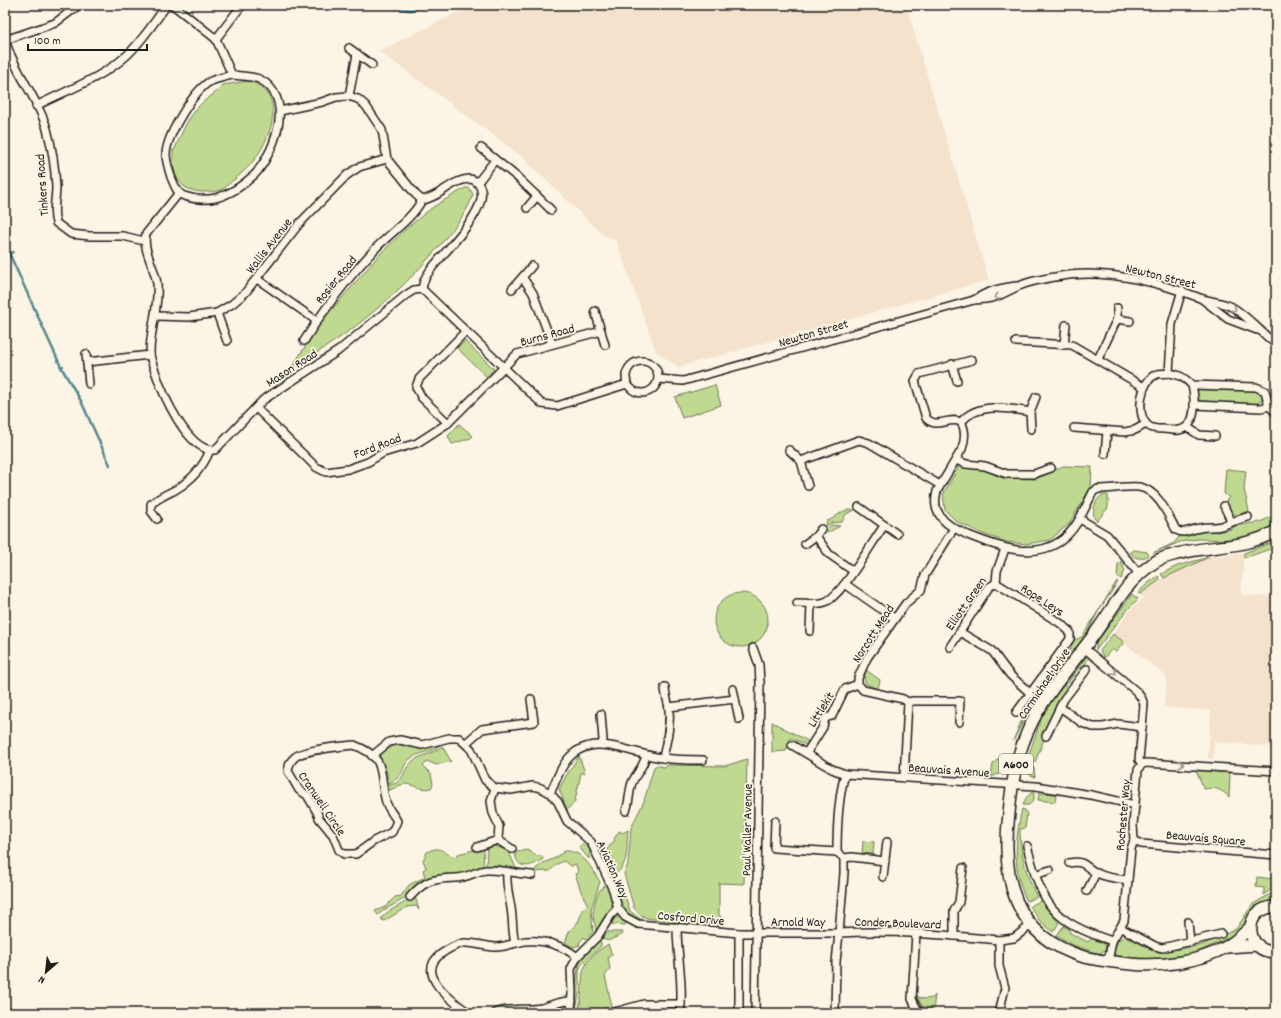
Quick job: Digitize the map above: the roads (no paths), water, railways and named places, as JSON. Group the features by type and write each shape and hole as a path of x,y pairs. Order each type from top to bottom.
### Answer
{"main road":[{"name":"Carmichael Drive","path":"1258,945 1226,947 1200,957 1177,962 1140,965 1108,962 1065,950 1043,937 1031,925 1013,896 1006,850 1012,785 1020,751 1032,722 1122,591 1154,562 1168,556 1201,548 1256,541 1276,531"},
{"name":"Carmichael Drive","path":"1226,947 1250,927 1256,914 1269,907 1276,907"},
{"path":"1250,927 1253,940 1262,949 1275,953"}],"street":[{"path":"5,40 55,23 79,5"},
{"path":"36,106 115,65 136,46 167,5"},
{"path":"173,5 216,39 232,75"},
{"path":"216,39 242,5"},
{"name":"Tinkers Road","path":"5,40 9,54 47,128 54,164 56,188 53,211 56,224 70,234 90,236 123,236 144,241"},
{"path":"349,48 372,65"},
{"path":"349,96 357,54"},
{"path":"232,75 259,79 275,93 280,111 279,125 270,149 257,173 234,191 222,197 200,200 182,196 179,193 167,165 166,153 173,130 190,102 209,82 232,75"},
{"path":"280,111 322,102 336,97 349,96 358,99 366,106 382,130 388,159 416,195 422,200 430,199 462,181 470,179 478,182 481,188 482,198 459,236 423,280 422,289 536,400 548,406 557,406 626,384"},
{"path":"481,148 517,177 551,210"},
{"name":"Wallis Avenue","path":"156,316 189,317 217,313 245,294 299,224 347,175 360,167 388,159"},
{"path":"478,182 495,160"},
{"path":"157,519 151,511 151,504 193,478 205,463 210,450 203,447 192,438 167,403 159,385 150,355 151,335 156,316 158,297 156,282 144,241 146,234 179,193"},
{"path":"527,208 537,196"},
{"name":"Rosier Road","path":"257,279 317,321 352,275 376,248 417,209 422,200"},
{"path":"512,289 532,266"},
{"name":"Newton Street","path":"658,379 683,381 974,300 993,290 1019,286 1057,276 1092,275 1130,277 1182,290 1202,299 1228,319 1259,331"},
{"path":"523,278 533,293 552,344"},
{"name":"Mason Road","path":"210,450 215,450 219,447 273,392 338,351 406,294 414,290 422,289"},
{"path":"1169,373 1172,324 1182,290"},
{"name":"Newton Street","path":"1202,299 1223,303 1233,308 1276,344"},
{"path":"1098,359 1117,319 1117,308"},
{"path":"595,311 605,345"},
{"path":"217,313 227,341"},
{"path":"1117,319 1130,321"},
{"path":"304,341 317,321"},
{"path":"1064,345 1066,325"},
{"name":"Burns Road","path":"503,368 517,354 552,344 559,344 601,331"},
{"path":"448,423 422,398 416,387 419,380 465,332"},
{"path":"1016,342 1072,345 1144,386"},
{"path":"86,354 89,384"},
{"path":"87,362 150,355"},
{"path":"962,422 953,420 937,424 929,421 926,418 915,381 919,374 952,364 972,360"},
{"path":"638,361 648,362 658,374 658,379 653,388 644,393 634,391 626,384 626,372 632,363 638,361"},
{"path":"952,364 957,381"},
{"name":"Ford Road","path":"256,408 306,459 316,467 326,472 352,468 368,462 383,453 417,443 448,423 503,368"},
{"path":"1169,373 1186,378 1192,385 1194,405 1192,421 1187,427 1179,430 1152,428 1146,424 1141,413 1144,386 1157,374 1169,373"},
{"path":"1192,385 1256,387 1265,391 1270,406 1276,413"},
{"path":"1031,429 1030,412 1036,398"},
{"path":"1194,405 1262,408 1270,406"},
{"path":"962,422 968,414 992,407 1030,412"},
{"path":"962,422 964,427 964,442 956,460 940,485 935,498 935,505 943,521 954,528 1005,549 1022,550 1048,547 1059,542 1070,534 1080,519 1093,492 1098,489 1140,487 1154,496 1163,506 1176,530 1184,533 1199,528 1221,526 1232,521 1248,517"},
{"path":"1074,428 1107,431 1135,430 1146,424"},
{"path":"1187,427 1199,435 1215,436"},
{"path":"1105,454 1107,431"},
{"path":"801,461 859,440 869,442 940,485"},
{"path":"789,450 801,461 808,486"},
{"path":"956,460 966,464 984,466 1007,474 1034,474 1051,468"},
{"path":"1224,506 1232,521"},
{"path":"859,507 897,534"},
{"path":"1080,519 1107,535 1139,574"},
{"path":"797,603 824,603 831,600 845,584 884,526"},
{"name":"Norcott Mead","path":"858,684 858,678 867,658 894,618 906,603 921,590 925,575 954,528"},
{"path":"805,544 816,536 821,529"},
{"path":"816,536 829,554 853,570"},
{"name":"Elliott Green","path":"950,647 989,588 996,583 997,570 1005,549"},
{"name":"Rope Leys","path":"996,583 1060,623 1070,632 1070,639"},
{"path":"845,584 894,618"},
{"path":"810,631 811,604"},
{"path":"960,632 992,650 1010,675 1030,693"},
{"name":"Carmichael Drive","path":"1016,713 1070,639"},
{"name":"Paul Waller Avenue","path":"753,648 759,666 760,683 755,1013"},
{"name":"Rochester Way","path":"1084,648 1137,692 1144,705 1139,760 1142,764 1138,770 1133,836 1134,840 1131,850 1124,921 1112,941 1108,962"},
{"path":"1046,736 1060,707 1087,669"},
{"path":"858,684 863,690 903,699 908,702 913,700 960,701 959,722"},
{"name":"Littlekit","path":"807,752 823,727 825,718 832,716 845,689 858,684"},
{"path":"662,758 670,725 669,707 665,696 665,688"},
{"path":"733,689 739,719"},
{"path":"466,743 482,729 534,722 530,699"},
{"path":"669,707 735,699"},
{"path":"904,778 908,702"},
{"path":"1060,707 1082,723 1093,726 1103,727 1118,724 1142,727"},
{"path":"601,714 602,744"},
{"path":"372,756 389,742 400,740 422,745 449,738 459,738 471,749 485,780 495,788 511,790 533,786 550,792 567,759 587,747 602,744 662,758 703,760"},
{"name":"Cranwell Circle","path":"354,745 365,749 372,756 380,763 386,800 397,821 395,828 392,832 370,844 356,854 344,854 339,850 333,835 319,818 307,795 299,790 293,781 288,771 290,762 296,756 336,747 354,745"},
{"name":"Beauvais Avenue","path":"792,745 807,752 832,769 846,774 1058,789 1135,805"},
{"path":"626,812 631,786 634,778 641,770 646,755"},
{"path":"1142,764 1177,764 1276,771"},
{"path":"837,852 841,797 846,774"},
{"path":"495,788 491,801 493,813 499,826 498,840"},
{"name":"Aviation Way","path":"550,792 558,802 567,821 591,842 613,890 618,908 625,917"},
{"path":"775,821 774,848 837,852 844,858 852,857 885,861"},
{"path":"477,847 498,840 512,848"},
{"name":"Beauvais Square","path":"1134,840 1141,844 1276,855"},
{"path":"883,878 887,842"},
{"path":"1027,846 1035,875 1044,896 1054,912 1084,932 1112,941"},
{"path":"839,933 844,858"},
{"path":"1069,863 1078,861 1085,864 1096,873 1116,879 1128,880"},
{"path":"954,936 954,911 960,902 963,868"},
{"path":"410,897 426,882 439,878 456,878 485,870 532,875"},
{"path":"1035,875 1050,870"},
{"path":"507,873 506,887 511,909 512,932 515,943"},
{"path":"1087,891 1096,873"},
{"path":"570,1013 572,1001 571,969 577,957 598,936 611,914 618,908"},
{"name":"Cosford Drive","path":"625,917 638,924 739,933 756,933"},
{"path":"1188,922 1190,942"},
{"name":"Conder Boulevard","path":"835,1013 836,962 839,933 870,931 916,933 999,940 1014,938 1031,925"},
{"path":"677,928 677,951 681,1004 680,1013"},
{"path":"1121,928 1155,946 1162,948 1220,934"},
{"path":"739,933 739,1013"},
{"name":"Arnold Way","path":"756,933 839,933"},
{"path":"916,933 912,999 917,1010 922,1013"},
{"path":"999,940 999,966 1005,988 999,1013"},
{"path":"469,1013 447,997 432,976 431,970 434,959 451,948 465,943 497,948 526,941 545,942 570,952 577,957"},
{"path":"495,1013 506,1009 525,1010 543,1008 558,1001 572,1001"},
{"path":"611,1013 644,1004 681,1004"}],"water":[{"path":"385,5 431,5 410,11"}],"waterway":[{"path":"5,242 9,253"},
{"path":"13,252 9,253 61,367"},
{"path":"63,366 61,367 81,401 110,465"}]}
